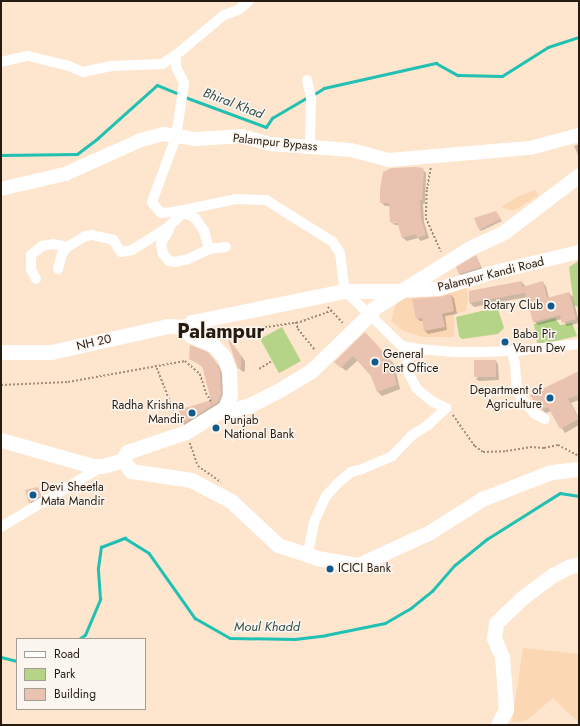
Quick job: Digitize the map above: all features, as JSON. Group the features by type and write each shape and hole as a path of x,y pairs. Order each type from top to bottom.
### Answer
{"main road":[{"path":"219,407 236,409 250,405 311,371 369,315 374,308 470,248 504,232 579,175"},
{"path":"1,440 82,464 103,466 123,460 127,452 184,432 219,407 230,395 229,370 224,357 213,345 190,335 186,327 192,322 345,291 401,291"},
{"name":"NH 20","path":"1,352 51,352 168,326 186,327"},
{"path":"123,460 131,470 191,480 231,501 278,545 317,558 358,565 430,532 482,499 551,472 579,469"},
{"path":"498,725 506,709 502,658 494,638 496,623 522,598 553,575 568,567 579,564"}],"street":[{"path":"1,62 28,56 69,66 83,72 112,66 162,64 176,55 224,15 238,10 249,1"},
{"path":"176,55 176,67 184,83 176,137 152,202 161,213 181,212 236,199 266,200 333,242 340,253 345,291 402,346 456,352 512,351 579,344"},
{"path":"307,80 311,98 310,147"},
{"name":"Palampur Bypass","path":"1,189 65,174 141,140 163,134 196,139 242,136 270,144 351,150 389,160 530,148 579,135"},
{"path":"58,269 62,254 67,247 85,236 92,235 113,240 121,252 132,250 156,237 180,217 181,212"},
{"path":"181,212 196,219 204,231 209,249"},
{"path":"170,225 169,232 161,244 163,254 169,261 175,262 188,259 209,249 226,247"},
{"path":"36,279 31,269 30,261 31,255 35,250 42,246 53,244 67,247"},
{"name":"Palampur Kandi Road","path":"401,291 439,288 579,252"},
{"path":"304,554 309,548 314,522 326,496 338,483 351,472 362,469 392,456 411,436 428,425 446,408 433,402 417,389 409,374 406,347"},
{"path":"512,351 515,364 517,391 523,401 535,414 545,418"},
{"path":"1,527 103,466"}],"path":[{"path":"433,157 426,190 426,218 445,263"},
{"path":"326,302 331,311 345,325"},
{"path":"219,340 234,332 296,322 331,311"},
{"path":"296,322 298,329 316,351 327,356"},
{"path":"1,385 68,382 185,361 200,374 206,393 219,407"},
{"path":"259,369 272,361"},
{"path":"156,367 198,466 221,482"},
{"path":"446,408 464,429 475,446 483,452 506,451 530,447 544,448 558,445 579,456"}],"shaded area":[{"path":"535,190 539,195 513,211 501,207 517,197"},
{"path":"466,285 468,298 466,311 454,314 454,337 422,337 404,331 391,321 397,300 413,295"},
{"path":"523,648 579,654 579,723 553,698 527,720 512,722"}],"green space":[{"path":"579,261 579,307 574,305 569,267"},
{"path":"494,308 498,309 504,328 498,334 462,339 459,336 456,317"},
{"path":"555,318 560,325 572,323 577,336 543,344 537,343 534,324"},
{"path":"282,327 301,361 279,373 260,339"}],"building":[{"path":"391,168 423,168 424,173 422,200 420,200 421,218 426,235 417,238 416,234 402,238 397,222 390,222 389,203 380,203 380,189 383,172"},
{"path":"496,211 501,219 479,230 474,218"},
{"path":"476,255 481,267 459,274 456,267"},
{"name":"Rotary Club","path":"522,281 522,287 543,281 547,298 569,292 576,319 562,323 560,315 533,322 525,293 469,303 469,291"},
{"path":"451,294 454,311 442,314 445,327 424,331 422,318 416,319 412,299 440,297"},
{"name":"General Post Office","path":"365,332 390,359 397,385 377,392 371,376 353,356 341,368 334,362"},
{"path":"227,337 241,356 241,367 238,369"},
{"path":"190,345 208,352 216,362 220,372 221,394 218,402 182,424 179,410 211,400 202,366 189,359"},
{"path":"474,360 496,360 496,377 474,377"},
{"name":"Department of Agriculture","path":"579,371 579,395 568,399 579,419 560,429 548,407 542,410 539,409 530,395"},
{"name":"Devi Sheetla Mata Mandir","path":"38,487 41,496 29,503 25,490"}],"waterway":[{"name":"Bhiral Khad","path":"313,95 324,88 436,63 458,75 502,76 548,47 579,37"},
{"name":"Bhiral Khad","path":"1,155 77,154 98,138 157,85 179,94"},
{"name":"Bhiral Khad","path":"185,97 266,127 272,118 308,97"},
{"name":"Moul Khadd","path":"80,638 85,635 100,599 98,568 101,547 125,538 149,553 195,618 230,638 295,639 326,635 385,623 411,608 432,591 455,565 487,539 560,493 579,496"},
{"name":"Moul Khadd","path":"1,657 16,661"}],"place":[{"name":"Rotary Club","path":"551,306"},
{"name":"Baba Pir Varun Dev","path":"505,342"},
{"name":"General Post Office","path":"375,362"},
{"name":"Department of Agriculture","path":"550,398"},
{"name":"Radha Krishna Mandir","path":"192,413"},
{"name":"Punjab National Bank","path":"216,428"},
{"name":"Devi Sheetla Mata Mandir","path":"33,495"},
{"name":"ICICI Bank","path":"330,569"}],"district":[{"name":"Palampur","path":"221,331"}]}
